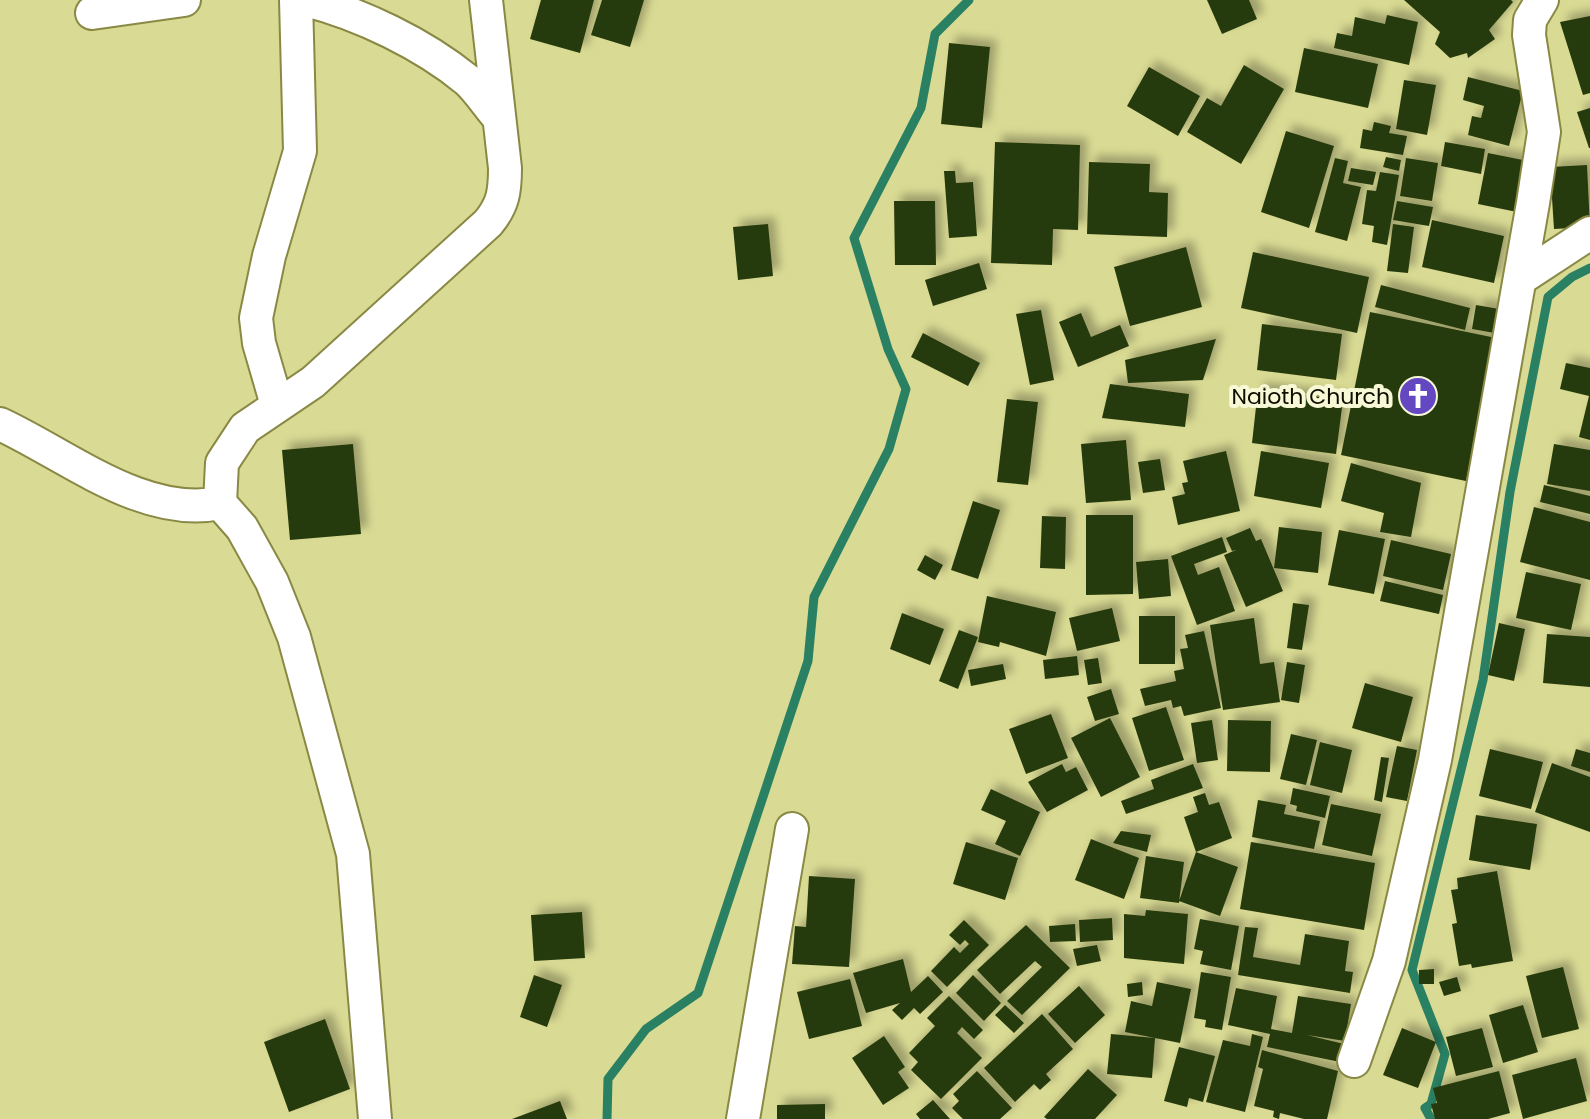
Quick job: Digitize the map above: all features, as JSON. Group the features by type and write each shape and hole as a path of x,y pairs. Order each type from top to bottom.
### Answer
{"street":[{"path":"92,13 184,0"},
{"path":"277,405 259,343 256,318 269,256 300,151 296,0"},
{"path":"306,0 407,41 469,82 501,121"},
{"path":"375,1119 353,854 294,637 265,568 242,528 220,503 222,463 245,428 313,382 395,311 500,207 505,191 501,121 486,0"},
{"path":"1354,1061 1389,961 1435,760 1544,132 1529,35 1530,20 1542,0"},
{"path":"1520,279 1590,233"},
{"path":"0,424 145,500 196,508 220,503"},
{"path":"743,1119 792,829"}],"building":[{"path":"541,0 594,0 580,53 530,39"},
{"path":"602,0 644,0 630,47 591,35"},
{"path":"1207,0 1249,0 1257,19 1222,34"},
{"path":"1404,0 1513,2 1489,30 1495,39 1468,58 1467,53 1450,58 1435,44 1440,32"},
{"path":"1387,15 1418,22 1409,65 1334,48 1337,33 1352,36 1355,17 1385,24"},
{"path":"1590,16 1590,93 1583,95 1560,22"},
{"path":"949,43 990,47 982,128 941,124"},
{"path":"1304,48 1378,64 1368,108 1295,92"},
{"path":"1244,65 1284,89 1241,164 1187,132 1207,98 1221,106"},
{"path":"1149,67 1200,96 1178,136 1127,106"},
{"path":"1468,77 1523,91 1509,146 1468,135 1472,116 1481,118 1484,106 1463,100"},
{"path":"1404,80 1436,85 1427,135 1396,129"},
{"path":"1590,108 1590,148 1589,148 1577,112"},
{"path":"1374,122 1391,126 1389,133 1407,136 1403,155 1360,148 1363,129 1372,131"},
{"path":"1286,131 1334,146 1309,228 1261,212"},
{"path":"995,142 1080,145 1078,230 1053,229 1052,265 991,263"},
{"path":"1445,142 1485,149 1481,174 1441,166"},
{"path":"1488,153 1528,161 1517,212 1478,204"},
{"path":"1386,157 1401,160 1399,171 1383,167"},
{"path":"1335,158 1348,161 1343,183 1361,187 1347,241 1315,232"},
{"path":"1406,158 1438,163 1432,201 1400,196"},
{"path":"1089,162 1150,164 1149,192 1168,193 1167,237 1087,234"},
{"path":"1587,165 1590,227 1554,229 1550,167"},
{"path":"1351,168 1376,172 1373,185 1348,181"},
{"path":"944,171 955,171 956,183 973,182 977,236 949,238"},
{"path":"1380,172 1399,175 1387,245 1372,242 1374,226 1362,224 1367,190 1376,191"},
{"path":"894,201 935,201 936,265 895,265"},
{"path":"1397,201 1433,207 1429,226 1393,220"},
{"path":"1432,220 1504,236 1494,283 1422,267"},
{"path":"768,224 773,276 738,280 733,227"},
{"path":"1393,224 1414,227 1408,273 1387,271"},
{"path":"1186,247 1202,307 1130,326 1114,267"},
{"path":"1253,252 1369,277 1357,333 1241,308"},
{"path":"979,263 987,289 933,306 925,280"},
{"path":"1381,285 1470,308 1465,330 1375,307"},
{"path":"1476,305 1505,310 1500,334 1472,329"},
{"path":"1041,310 1054,380 1030,385 1016,314"},
{"name":"Naioth Church","path":"1370,312 1496,338 1466,481 1341,455"},
{"path":"1081,313 1091,337 1120,325 1129,346 1078,367 1059,322"},
{"path":"1262,324 1342,334 1336,380 1257,370"},
{"path":"923,333 980,363 968,386 911,357"},
{"path":"1216,339 1203,380 1128,383 1125,360"},
{"path":"1566,363 1590,368 1590,440 1579,437 1589,396 1560,389"},
{"path":"1110,384 1189,394 1185,427 1102,418"},
{"path":"1258,389 1343,400 1336,454 1252,443"},
{"path":"1007,399 1038,402 1028,485 997,482"},
{"path":"1126,440 1131,500 1086,503 1081,444"},
{"path":"353,444 361,534 290,540 282,450"},
{"path":"1554,444 1590,450 1590,491 1547,484"},
{"path":"1226,451 1240,511 1178,525 1172,497 1185,494 1182,483 1188,482 1183,461"},
{"path":"1261,451 1329,463 1321,508 1254,496"},
{"path":"1160,459 1165,490 1143,493 1138,462"},
{"path":"1351,463 1421,483 1411,537 1380,532 1384,513 1341,501"},
{"path":"1544,485 1590,496 1590,514 1540,502"},
{"path":"973,501 1000,510 978,579 951,570"},
{"path":"1534,507 1590,522 1590,580 1520,562"},
{"path":"1086,515 1133,515 1133,594 1086,595"},
{"path":"1042,516 1066,517 1065,569 1040,568"},
{"path":"1279,527 1322,532 1318,573 1274,568"},
{"path":"1250,528 1256,541 1261,539 1283,591 1246,607 1224,555 1236,550 1232,551 1226,538"},
{"path":"1339,530 1385,539 1374,594 1328,585"},
{"path":"1222,537 1227,552 1194,564 1198,575 1219,567 1235,611 1197,625 1171,556"},
{"path":"1391,540 1451,554 1443,590 1383,576"},
{"path":"925,555 943,565 935,580 917,570"},
{"path":"1168,559 1171,596 1139,599 1136,562"},
{"path":"1526,572 1581,584 1571,630 1516,618"},
{"path":"1385,581 1443,595 1439,614 1380,601"},
{"path":"987,596 1056,612 1046,656 1000,642 999,647 978,642"},
{"path":"1293,603 1309,605 1302,650 1287,648"},
{"path":"1112,608 1120,641 1077,651 1069,618"},
{"path":"902,613 944,629 930,665 890,649"},
{"path":"1139,616 1175,616 1175,664 1139,664"},
{"path":"1254,618 1260,664 1274,662 1280,702 1223,710 1210,625"},
{"path":"1499,623 1525,629 1514,681 1488,675"},
{"path":"959,630 978,637 958,689 939,681"},
{"path":"1204,631 1221,708 1184,716 1181,706 1173,708 1171,700 1145,706 1140,689 1176,681 1174,671 1184,669 1180,649 1188,648 1185,635"},
{"path":"1547,634 1590,637 1590,687 1543,683"},
{"path":"1077,656 1079,675 1045,679 1043,660"},
{"path":"1098,658 1102,683 1088,685 1084,660"},
{"path":"1287,662 1305,665 1299,703 1281,700"},
{"path":"1003,664 1006,679 971,686 968,670"},
{"path":"1365,683 1413,697 1401,742 1352,728"},
{"path":"1111,689 1119,714 1095,721 1087,697"},
{"path":"1166,707 1184,760 1149,771 1132,718"},
{"path":"1051,714 1068,758 1026,774 1009,729"},
{"path":"1110,718 1140,777 1101,797 1071,738"},
{"path":"1212,720 1218,760 1197,763 1191,723"},
{"path":"1228,720 1271,721 1270,772 1227,771"},
{"path":"1291,734 1317,740 1306,785 1280,779"},
{"path":"1320,742 1352,750 1342,793 1310,785"},
{"path":"1397,746 1417,750 1407,801 1386,797"},
{"path":"1490,749 1543,762 1531,809 1479,796"},
{"path":"1576,749 1590,753 1590,772 1571,766"},
{"path":"1381,757 1389,758 1382,802 1374,800"},
{"path":"1552,763 1590,777 1590,832 1535,812"},
{"path":"1062,764 1066,772 1076,767 1088,790 1047,812 1028,782"},
{"path":"1193,764 1203,788 1126,814 1121,801 1154,789 1151,780"},
{"path":"1293,788 1330,796 1325,818 1296,811 1297,806 1290,804"},
{"path":"991,789 1040,812 1020,856 995,844 1006,821 981,810"},
{"path":"1205,793 1209,805 1219,802 1232,838 1196,852 1184,817 1198,812 1193,797"},
{"path":"1258,800 1286,805 1284,814 1320,821 1314,849 1252,837"},
{"path":"1331,804 1381,814 1372,856 1322,845"},
{"path":"1476,815 1537,824 1530,870 1469,860"},
{"path":"1121,831 1151,835 1147,852 1113,843"},
{"path":"1091,839 1139,858 1124,899 1075,880"},
{"path":"966,842 1018,858 1005,900 953,884"},
{"path":"1251,842 1375,863 1364,930 1240,909"},
{"path":"1196,852 1238,867 1220,916 1179,901"},
{"path":"1146,856 1184,862 1179,903 1140,898"},
{"path":"1497,871 1513,961 1472,968 1471,964 1459,966 1452,924 1457,923 1451,890 1458,889 1457,878"},
{"path":"809,876 855,879 849,967 792,964 795,926 806,927"},
{"path":"1146,910 1188,914 1184,964 1124,958 1124,914 1145,916"},
{"path":"582,912 585,958 534,961 531,915"},
{"path":"1112,918 1113,940 1080,942 1079,920"},
{"path":"1200,919 1239,926 1231,970 1200,964 1203,951 1194,949"},
{"path":"964,920 989,945 947,987 931,971 954,947 960,953 969,944 965,940 960,945 949,935"},
{"path":"1075,924 1076,941 1050,942 1049,926"},
{"path":"1026,925 1070,968 1022,1015 1007,1001 1042,967 1035,961 1000,994 977,970"},
{"path":"1245,927 1258,928 1253,957 1300,965 1305,934 1349,941 1345,971 1353,972 1350,993 1238,975"},
{"path":"1097,945 1101,961 1077,966 1073,949"},
{"path":"903,959 911,992 928,976 943,992 920,1014 914,1008 902,1020 892,1010 900,1003 866,1013 853,973"},
{"path":"1563,967 1579,1029 1542,1038 1526,976"},
{"path":"1434,969 1434,984 1419,984 1419,970"},
{"path":"1201,972 1231,977 1222,1030 1205,1027 1206,1020 1194,1018"},
{"path":"534,975 562,985 547,1027 520,1017"},
{"path":"973,975 1001,1003 984,1021 956,993"},
{"path":"1457,977 1461,991 1444,996 1439,982"},
{"path":"850,979 862,1026 809,1039 797,992"},
{"path":"1142,982 1143,995 1128,997 1127,984"},
{"path":"1157,982 1191,989 1180,1043 1125,1032 1131,1001 1152,1006"},
{"path":"1079,986 1105,1015 1075,1043 1048,1014"},
{"path":"1236,988 1277,996 1271,1029 1292,1033 1298,996 1351,1004 1345,1041 1307,1035 1344,1044 1340,1062 1267,1047 1270,1034 1228,1025"},
{"path":"949,996 983,1030 974,1039 962,1027 957,1033 982,1058 941,1099 911,1070 918,1062 909,1053 935,1026 927,1018"},
{"path":"1005,1005 1024,1023 1014,1033 995,1015"},
{"path":"1523,1005 1538,1052 1503,1063 1489,1015"},
{"path":"1042,1014 1073,1049 1046,1074 1051,1080 1040,1090 1034,1084 1015,1102 984,1068"},
{"path":"325,1019 350,1089 289,1112 264,1042"},
{"path":"1402,1028 1436,1042 1418,1088 1383,1075"},
{"path":"1482,1028 1493,1067 1456,1076 1446,1037"},
{"path":"1111,1034 1155,1038 1152,1078 1107,1074"},
{"path":"1252,1034 1263,1037 1245,1112 1206,1102 1223,1040 1250,1046"},
{"path":"884,1036 905,1067 898,1072 909,1088 883,1105 852,1058"},
{"path":"1179,1047 1215,1056 1203,1102 1189,1098 1187,1107 1164,1101"},
{"path":"1262,1050 1338,1071 1327,1119 1304,1119 1280,1113 1279,1119 1273,1117 1274,1111 1254,1106 1263,1069 1258,1067"},
{"path":"1576,1058 1587,1101 1523,1119 1512,1075"},
{"path":"1088,1069 1117,1095 1095,1119 1044,1117"},
{"path":"977,1071 1012,1108 1000,1119 963,1119 952,1108 959,1101 953,1094"},
{"path":"1499,1071 1510,1113 1488,1119 1435,1119 1431,1104 1437,1103 1433,1088"},
{"path":"933,1100 950,1119 920,1119 916,1114"},
{"path":"560,1101 567,1119 512,1119"},
{"path":"825,1104 825,1119 777,1119 777,1105"}],"waterway":[{"path":"607,1119 608,1079 646,1029 698,993 808,661 814,597 889,449 906,389 888,349 854,238 921,108 935,34 969,0"},
{"path":"1431,1119 1425,1108 1431,1104 1445,1054 1412,970 1483,680 1510,492 1548,297 1572,277 1590,268"}],"place":[{"name":"Naioth Church","path":"1418,396"}]}
